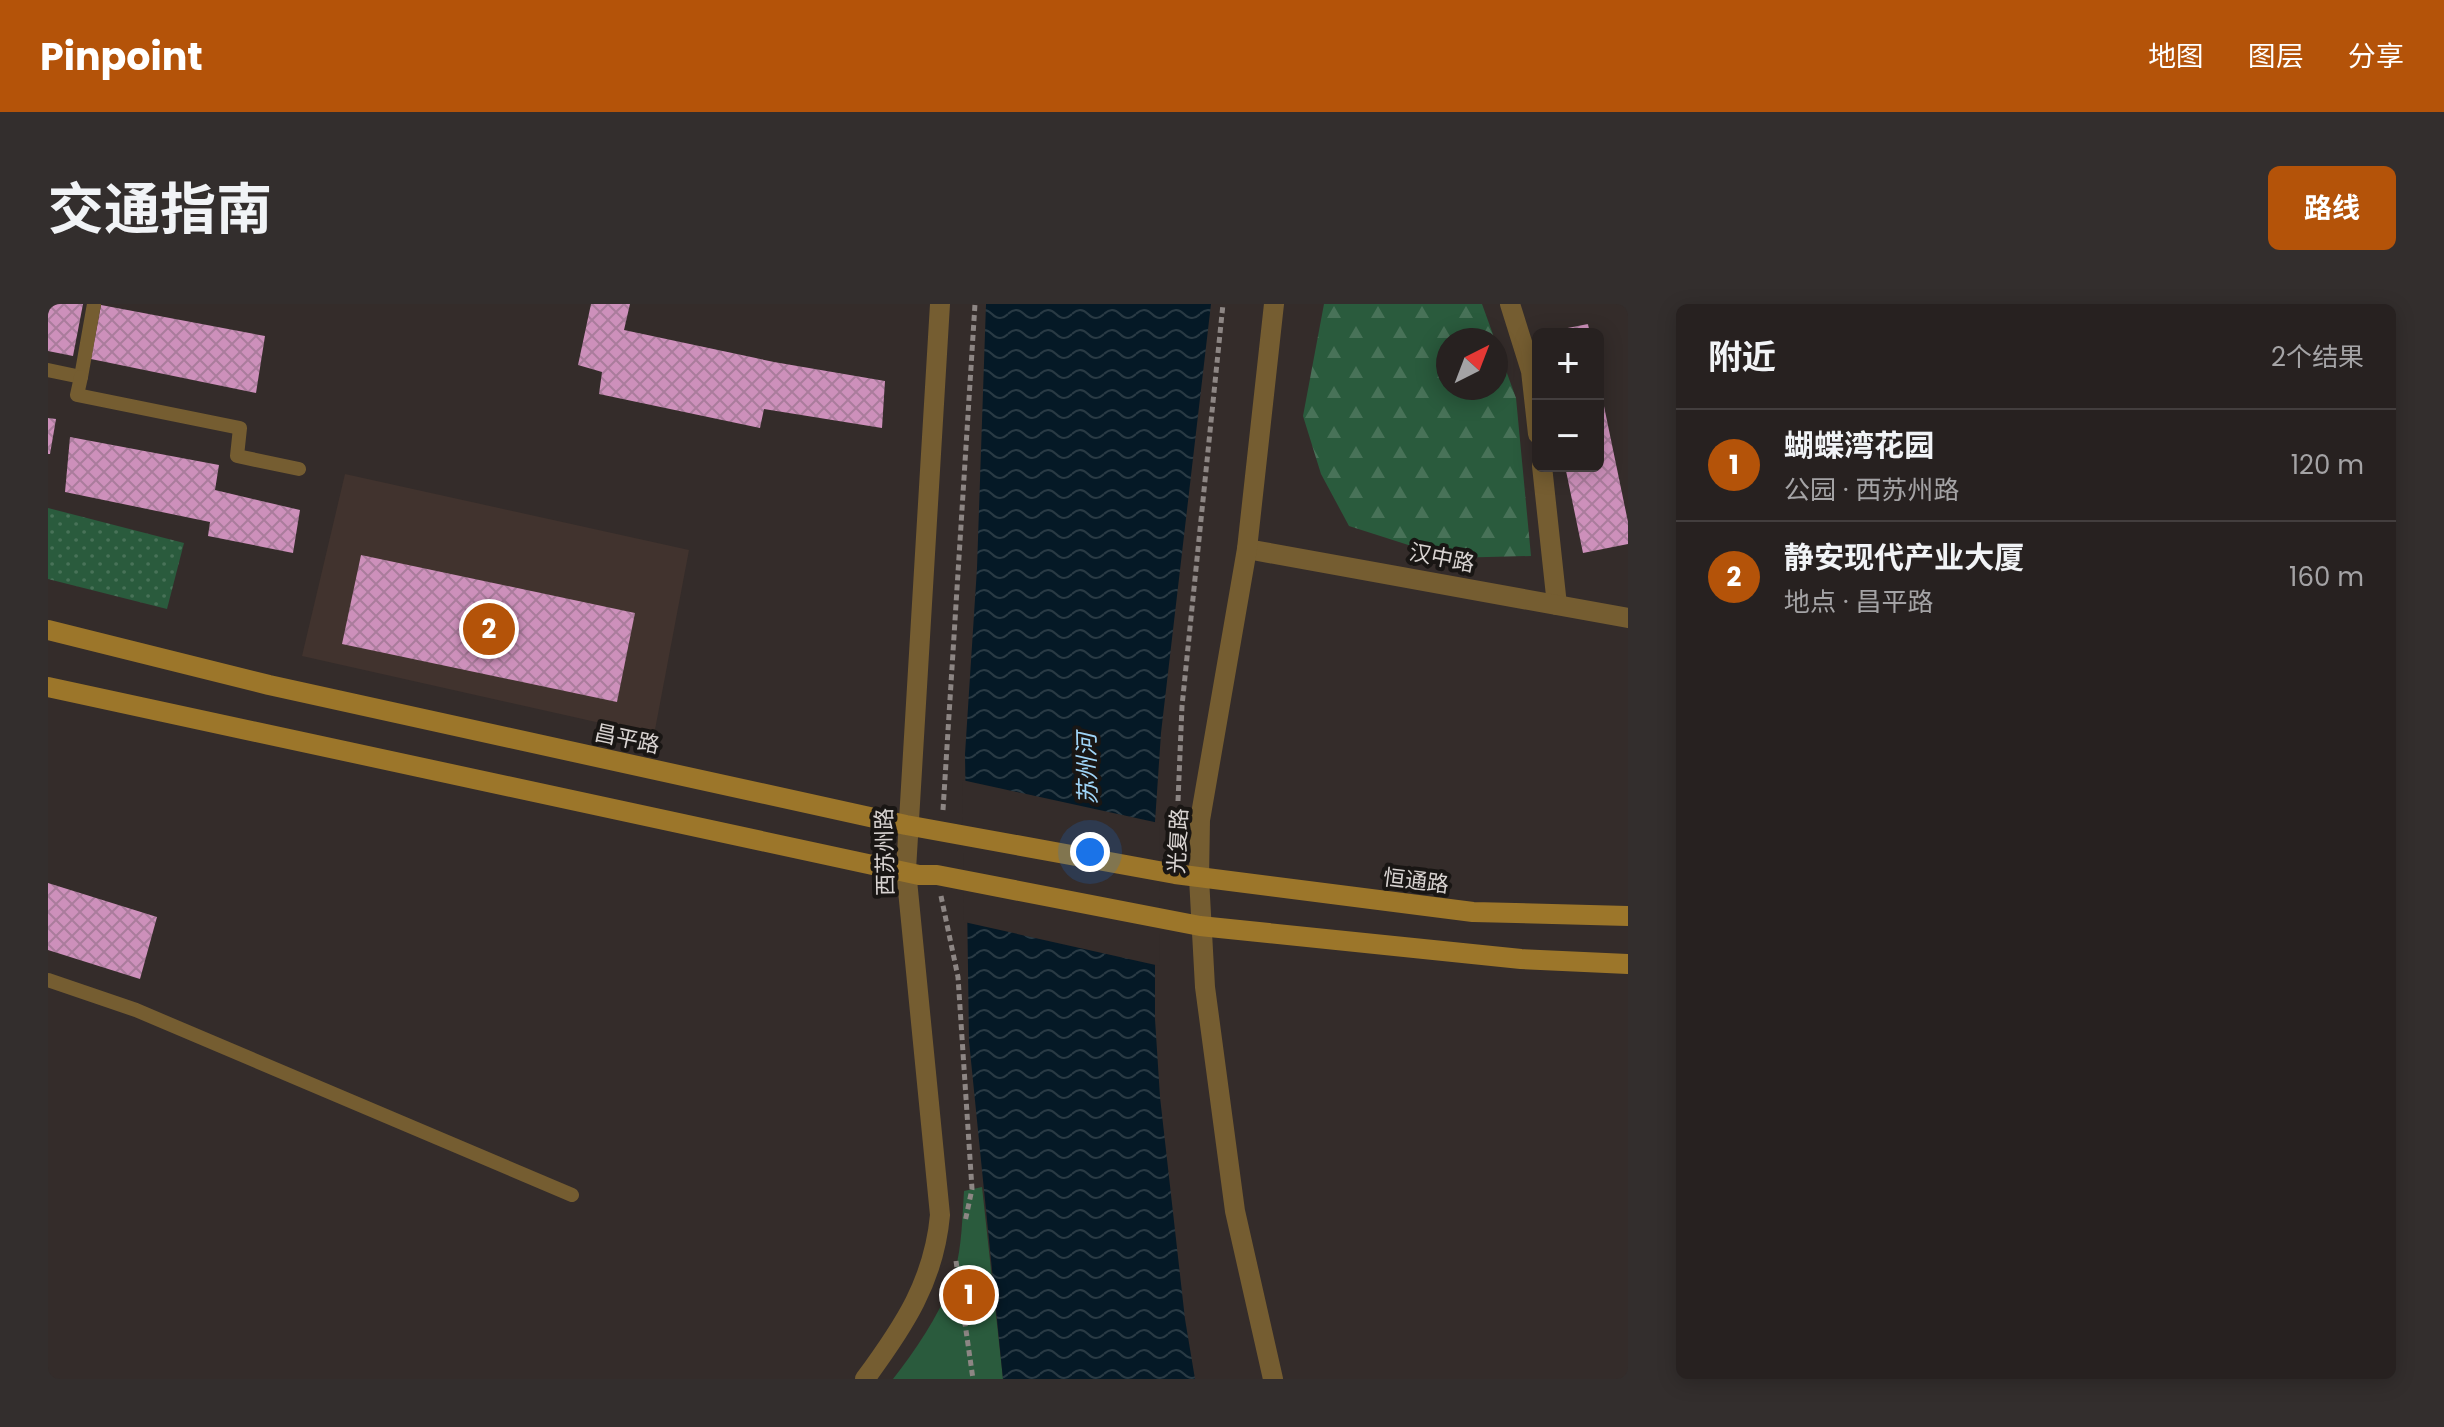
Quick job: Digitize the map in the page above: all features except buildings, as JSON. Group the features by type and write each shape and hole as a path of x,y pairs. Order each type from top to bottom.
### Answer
{"main road":[{"name":"昌平路","path":"48,630 269,685 906,825 1199,878"},
{"path":"48,687 919,875 937,875 1200,926 1521,959 1628,964"},
{"name":"恒通路","path":"1199,878 1473,912 1628,916"}],"street":[{"name":"西苏州路","path":"865,1379 906,1322 926,1284 936,1251 940,1215 906,870 906,825 940,304"},
{"name":"光复路","path":"1273,1379 1235,1211 1200,926 1199,878 1200,820 1247,549 1274,304"},
{"path":"1510,304 1531,371 1534,400"},
{"path":"1543,472 1557,605"},
{"name":"汉中路","path":"1247,549 1628,618"}],"lane":[{"path":"94,304 77,395 240,428 237,456 299,469"},
{"path":"48,370 81,377"},
{"path":"48,980 136,1010 572,1195"}],"path":[{"path":"941,830 975,304"},
{"path":"1177,813 1182,706 1223,304"},
{"path":"937,875 959,992 972,1189 962,1231"},
{"path":"959,1246 956,1260 973,1379"}],"shaded area":[{"path":"345,474 689,550 654,735 302,656"}],"green space":[{"path":"1324,304 1482,304 1491,328 1436,328 1436,400 1508,400 1508,376 1516,398 1531,556 1449,558 1349,526 1321,474 1303,416"},
{"path":"48,508 184,543 167,609 48,579"},
{"path":"982,1187 1003,1379 893,1379 925,1333 951,1283 959,1249 964,1191"}],"water":[{"name":"苏州河","path":"986,304 1211,304 1161,733 1155,822 1155,1019 1160,1097 1185,1319 1195,1379 1003,1379 969,1041 965,754 977,568"}],"pier":[{"path":"962,780 1159,823 1160,966 964,922"}],"place":[{"name":"静安现代产业大厦","path":"489,629"},
{"name":"蝴蝶湾花园","path":"969,1295"}]}
